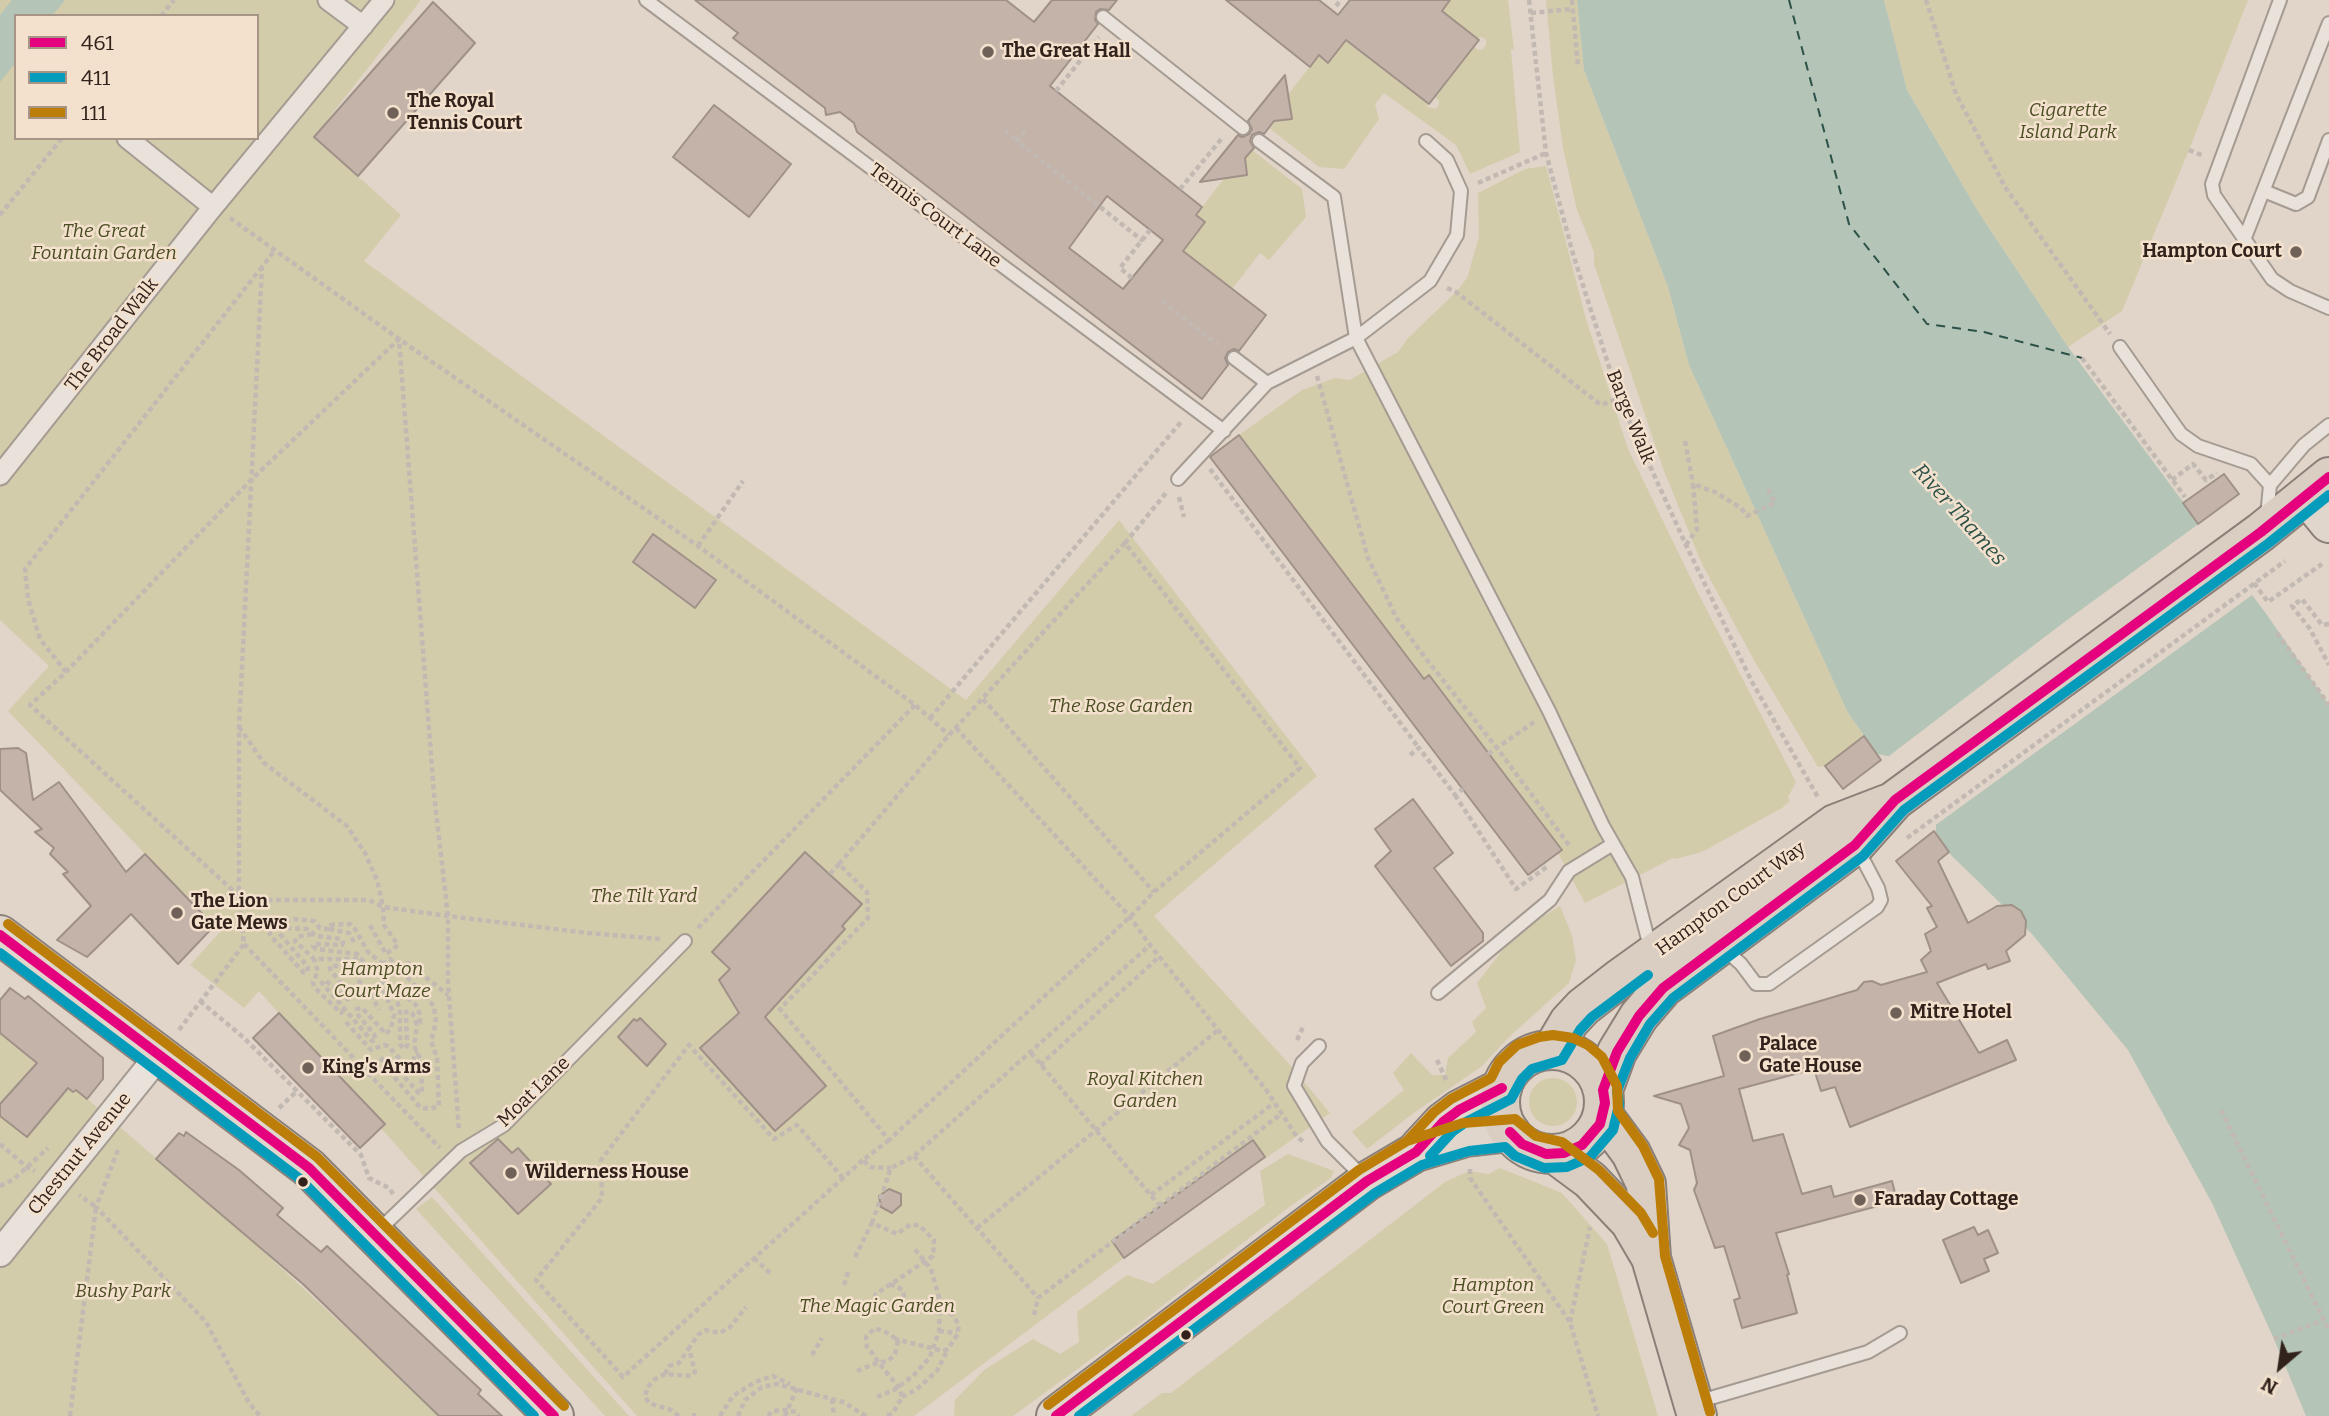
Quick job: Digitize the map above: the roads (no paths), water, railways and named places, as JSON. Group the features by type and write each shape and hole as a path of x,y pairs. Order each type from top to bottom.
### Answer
{"highway":[{"path":"1910,805 2271,541 2322,499"},
{"name":"Hampton Court Way","path":"1603,1103 1617,1052 1639,1016 1663,988 1910,805"},
{"name":"Hampton Court Way","path":"1553,1049 1569,1022 1583,1007 1835,824 1910,805"},
{"path":"1603,1103 1595,1132 1582,1145 1555,1154 1530,1149 1510,1132 1500,1106 1502,1088 1510,1070 1525,1057 1553,1049 1567,1051 1591,1066 1603,1103 1646,1184 1651,1258 1695,1409"},
{"path":"1555,1154 1590,1180 1630,1222 1651,1258"}],"main road":[{"path":"0,935 167,1045 309,1168 554,1416"},
{"path":"1416,1152 1443,1122 1459,1110 1502,1088"},
{"path":"1056,1416 1367,1181 1416,1152 1466,1137 1510,1132"}],"street":[{"path":"328,0 363,26"},
{"name":"The Broad Walk","path":"0,475 213,207 384,0"},
{"path":"129,140 213,207"},
{"name":"Chestnut Avenue","path":"0,1253 167,1045"}],"lane":[{"name":"Tennis Court Lane","path":"646,0 1224,431"},
{"path":"2280,0 2212,184 2214,195 2272,279 2290,291 2329,308"},
{"path":"1107,20 1239,125"},
{"path":"2244,240 2329,23"},
{"path":"2264,191 2296,204 2308,197 2329,140"},
{"path":"1259,141 1334,197 1356,338 1549,711 1603,826 1632,877 1653,955"},
{"path":"1178,480 1267,383 1356,338 1430,281 1457,235 1461,191 1447,160 1426,141"},
{"path":"2120,347 2181,434 2198,446 2251,464 2270,485 2271,541"},
{"path":"1234,358 1267,383"},
{"path":"2270,485 2304,445 2329,425"},
{"path":"1438,993 1550,900 1569,871 1613,844"},
{"path":"1720,945 1741,964 1756,984 1769,984 1877,907 1881,900 1869,867 1855,845"},
{"name":"Moat Lane","path":"376,1234 456,1156 504,1125 685,941"},
{"path":"1319,1046 1302,1063 1294,1086 1327,1141 1367,1181"},
{"path":"1695,1409 1868,1352 1899,1333"}],"water":[{"path":"12,0 65,0 54,14 14,14 14,64 0,82 0,15"},
{"name":"River Thames","path":"1577,0 1884,0 1907,90 1979,213 2068,347 2267,615 2329,705 2329,1416 2306,1416 2212,1203 2128,1050 2032,934 1951,855 1936,834 1936,824 1888,756 1877,754 1848,713 1689,365 1668,287 1584,70"}],"place":[{"name":"The Great Hall","path":"988,52"},
{"name":"The Royal Tennis Court","path":"393,113"},
{"name":"Hampton Court","path":"2296,252"},
{"name":"The Lion Gate Mews","path":"177,913"},
{"name":"Mitre Hotel","path":"1896,1013"},
{"name":"Palace Gate House","path":"1745,1056"},
{"name":"King's Arms","path":"308,1068"},
{"name":"Wilderness House","path":"511,1173"},
{"name":"Faraday Cottage","path":"1860,1200"}],"park label":[{"name":"Cigarette Island Park","path":"2068,122"},
{"name":"The Great Fountain Garden","path":"104,243"},
{"name":"The Rose Garden","path":"1121,707"},
{"name":"The Tilt Yard","path":"644,897"},
{"name":"Hampton Court Maze","path":"382,981"},
{"name":"Royal Kitchen Garden","path":"1145,1091"},
{"name":"Bushy Park","path":"123,1292"},
{"name":"Hampton Court Green","path":"1493,1297"},
{"name":"The Magic Garden","path":"877,1307"}]}
